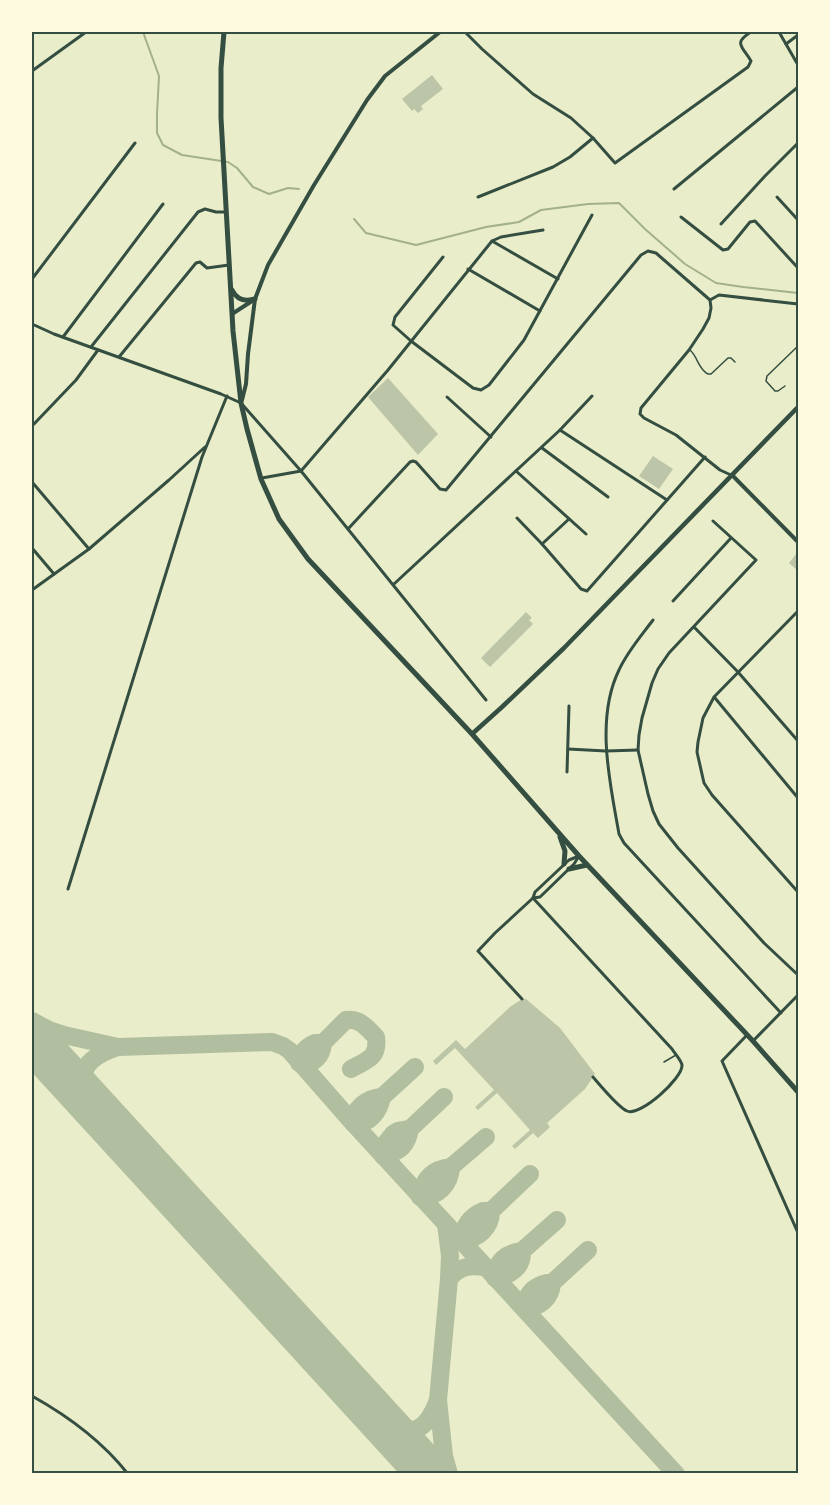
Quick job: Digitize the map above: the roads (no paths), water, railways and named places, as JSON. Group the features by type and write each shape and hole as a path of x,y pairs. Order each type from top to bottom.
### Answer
{"main road":[{"path":"224,32 220,80 223,166 232,314 241,403 261,479 279,519 308,559 472,734 587,865 798,1092"},
{"path":"231,289 242,300 255,299"},
{"path":"472,734 564,648 798,407"},
{"path":"558,833 565,851 567,867 587,865"}],"street":[{"path":"32,70 86,32"},
{"path":"241,403 246,384 255,299 268,265 367,100 385,76 440,32"},
{"path":"465,32 533,94 571,117 615,163 748,67 751,61 740,41 752,32"},
{"path":"779,32 798,65"},
{"path":"786,44 798,34"},
{"path":"674,189 798,87"},
{"path":"478,197 553,167 570,157 592,138"},
{"path":"721,224 798,142"},
{"path":"32,279 135,143"},
{"path":"777,197 798,220"},
{"path":"63,337 163,204"},
{"path":"91,347 198,213 205,209 226,212"},
{"path":"443,257 393,320 393,325 473,388 482,390 489,385 524,340 592,215"},
{"path":"681,217 723,250 728,249 750,222 755,221 798,268"},
{"path":"261,479 301,471 388,370 492,241 501,237 543,230"},
{"path":"492,241 558,279"},
{"path":"348,529 410,462 416,462 444,491 464,470 644,252 648,251 656,254 710,300 711,309 709,318 689,350 641,408 640,414 676,435 720,470 732,475 798,542"},
{"path":"119,357 196,263 200,262 207,268 229,265"},
{"path":"468,269 540,311"},
{"path":"710,300 719,295 798,304"},
{"path":"232,314 255,299"},
{"path":"32,324 241,403 301,471 486,700"},
{"path":"34,424 76,380 98,350"},
{"path":"68,889 206,446 227,396"},
{"path":"394,584 560,430 592,396"},
{"path":"447,397 491,437"},
{"path":"560,430 667,500"},
{"path":"32,590 89,549 206,446"},
{"path":"542,447 608,497"},
{"path":"517,518 581,589 586,591 705,457"},
{"path":"516,471 586,534"},
{"path":"32,482 89,549"},
{"path":"542,544 569,519"},
{"path":"713,521 756,560 669,653 658,669 642,718 638,750 648,794 659,824 764,943 798,975"},
{"path":"673,601 731,537"},
{"path":"32,548 54,574"},
{"path":"32,582 36,587"},
{"path":"798,611 713,698 703,718 698,742 699,764 704,783 798,892"},
{"path":"653,620 619,669 607,720 606,751 619,834 624,843 781,1013"},
{"path":"694,627 738,672 798,741"},
{"path":"713,698 798,798"},
{"path":"567,772 569,706"},
{"path":"568,749 638,750"},
{"path":"533,898 540,897 573,857 579,856"},
{"path":"522,999 478,951 533,898 535,892 574,864 579,856"},
{"path":"533,898 632,1004 677,1055 682,1065 676,1079 644,1108 633,1112 627,1112 621,1107 593,1077"},
{"path":"753,1041 798,995"},
{"path":"747,1035 722,1061 798,1233"},
{"path":"32,1396 75,1423 128,1473"}],"lane":[{"path":"784,386 775,391 766,379 768,374 798,346"},
{"path":"689,350 695,354 702,370 708,374 711,374 728,358 735,362"},
{"path":"664,1062 677,1055"}],"waterway":[{"path":"143,32 159,76 157,133 163,145 182,155 228,162 237,168 253,187 269,194 288,188 299,189"},
{"path":"354,219 366,233 416,245 486,227 519,222 541,210 619,203 685,264 716,283 798,293"}]}
